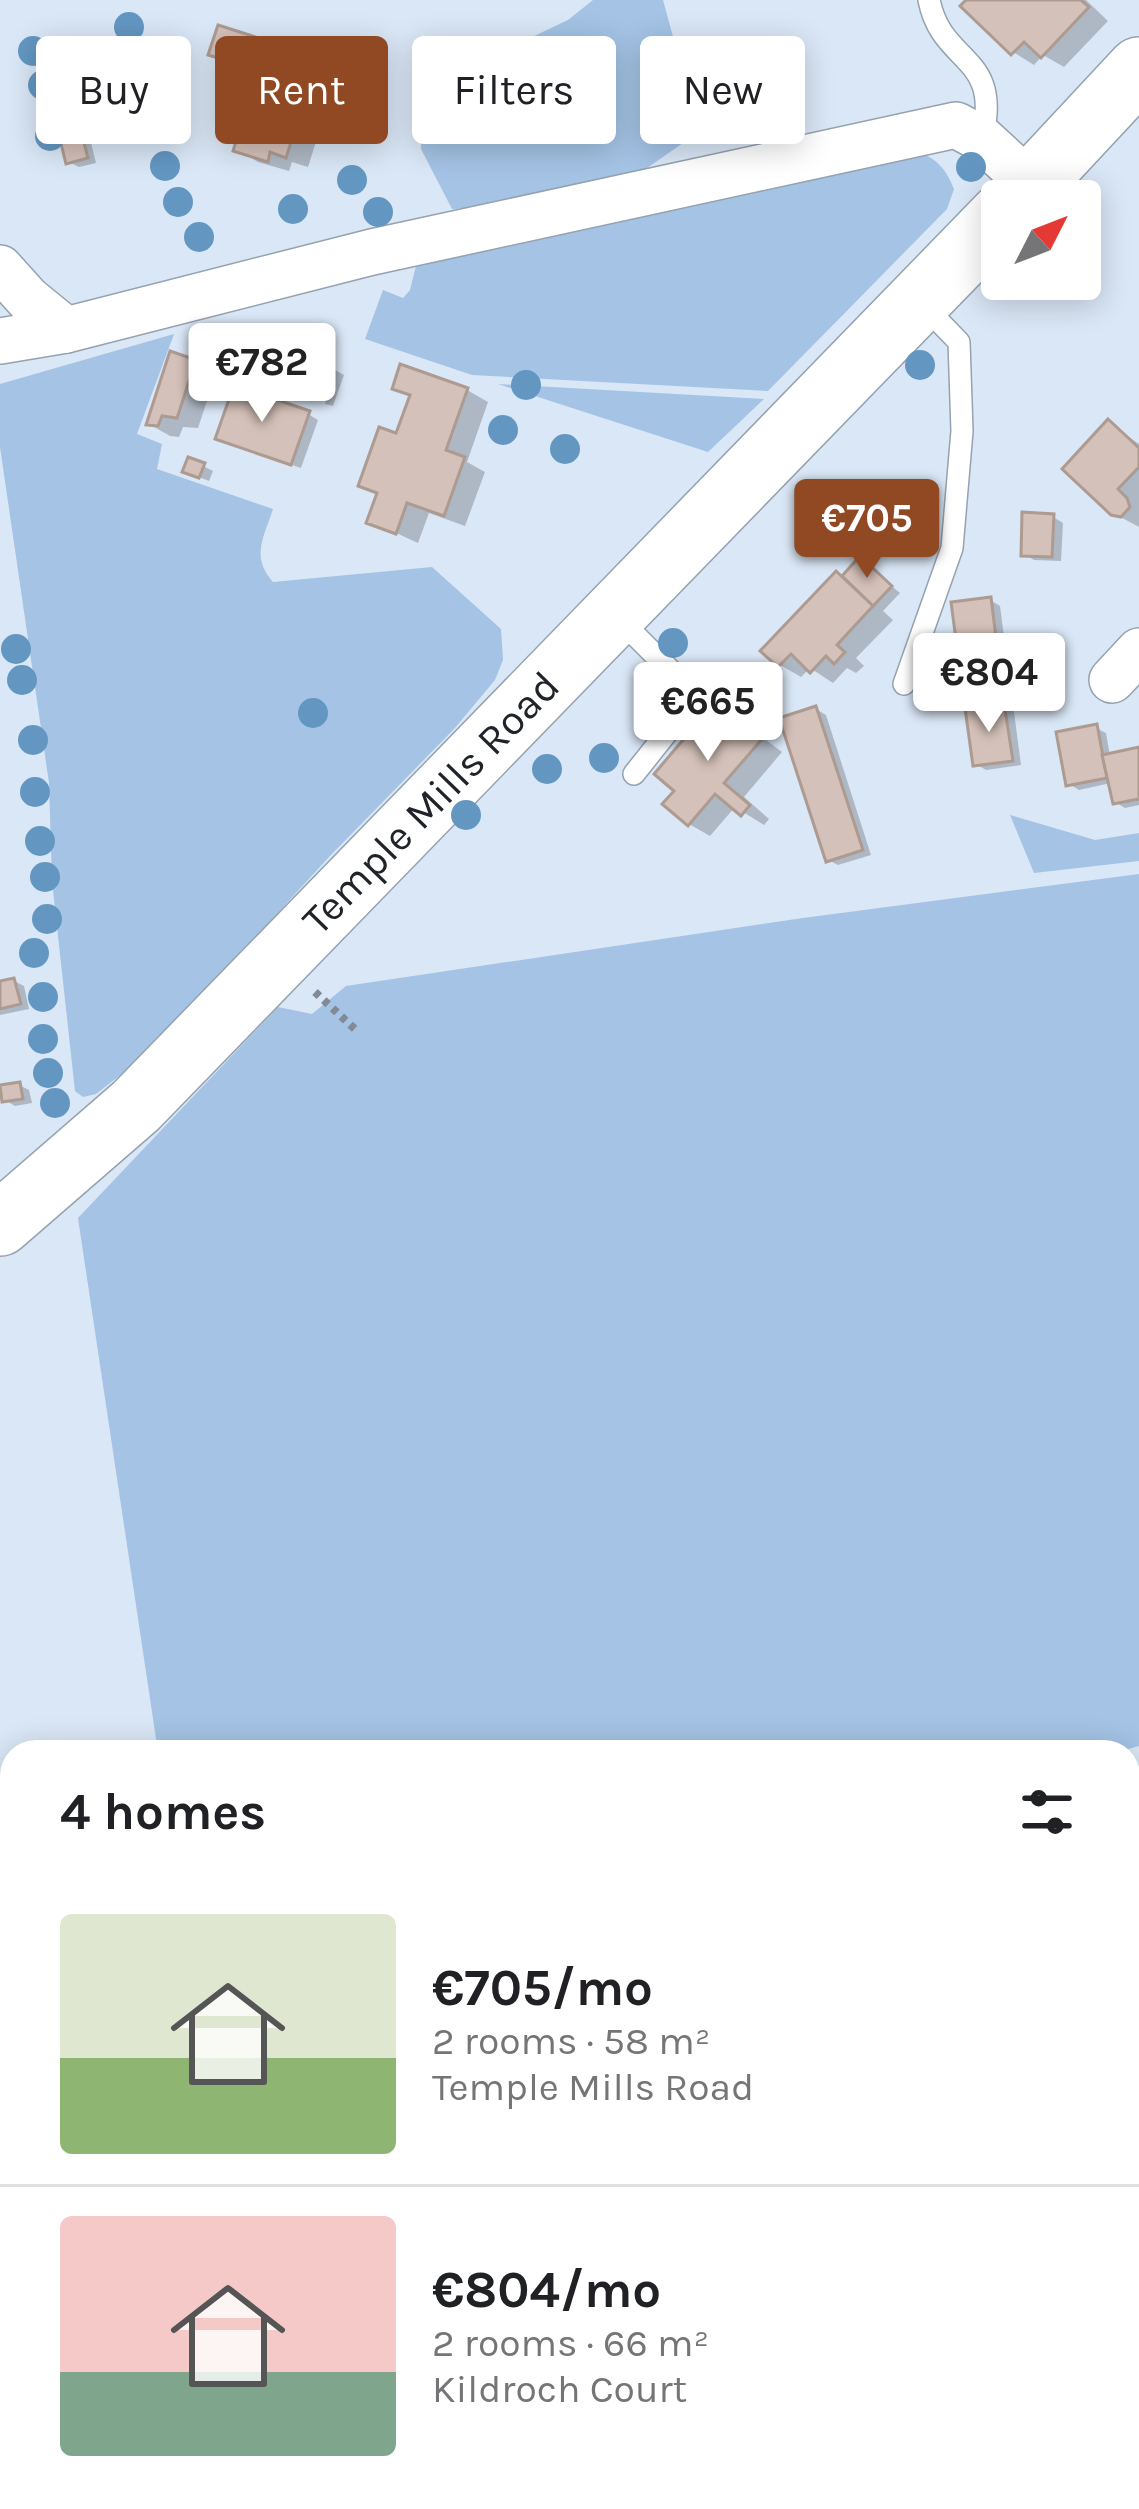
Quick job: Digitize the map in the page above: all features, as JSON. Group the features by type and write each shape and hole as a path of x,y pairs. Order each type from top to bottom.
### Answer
{"street":[{"name":"Temple Mills Road","path":"1035,180 1139,70"},
{"path":"0,341 66,330 372,252 956,124 982,139 1005,180"},
{"name":"Temple Mills Road","path":"0,1224 136,1106 981,236"},
{"path":"0,268 66,330"}],"lane":[{"path":"928,0 932,16 984,82 990,106 982,139"},
{"path":"904,685 952,548 962,431 959,342 919,301"},
{"path":"615,615 696,695 634,774"}],"shaded area":[{"path":"593,0 663,0 673,36 640,36 640,144 682,144 637,175 569,204 452,209 421,144 616,144 616,36 534,36 568,20"},
{"path":"918,151 936,162 951,182 954,189 947,209 768,391 472,375 365,339 383,290 403,298 416,266"},
{"path":"174,334 137,434 162,444 157,469 273,509 261,556 273,582 432,567 501,629 503,660 495,680 454,729 150,1052 96,1094 83,1097 75,1091 52,881 49,783 0,447 0,384"},
{"path":"498,384 764,399 708,452"},
{"path":"1010,815 1095,840 1139,833 1139,861 1034,873"},
{"path":"1139,874 1139,1740 156,1740 78,1218 278,1007 312,1014 346,986"}],"building":[{"path":"966,0 1081,0 1089,7 1041,58 1024,42 1011,55 960,6"},
{"path":"218,25 252,36 215,36 215,57 208,55"},
{"path":"61,144 84,144 88,158 66,164"},
{"path":"235,144 290,144 286,158 270,152 268,162 233,151"},
{"path":"246,332 324,360 311,397 233,369"},
{"path":"170,351 196,360 177,418 162,416 158,426 146,425"},
{"path":"400,364 468,388 446,450 465,457 444,516 407,503 396,534 366,523 377,493 358,486 379,427 396,433 410,395 392,389"},
{"path":"234,385 310,411 291,465 215,439"},
{"path":"1108,419 1139,448 1139,467 1118,489 1130,507 1121,517 1111,515 1062,469"},
{"path":"188,457 205,463 199,478 182,472"},
{"path":"1022,512 1054,514 1052,557 1021,556"},
{"path":"860,556 892,586 873,606 842,576"},
{"path":"836,571 873,606 837,645 845,652 834,664 826,656 810,673 791,654 778,667 760,651"},
{"path":"991,597 1004,703 965,708 951,602"},
{"path":"717,700 763,738 724,783 750,805 741,816 715,794 688,826 662,804 674,791 654,774"},
{"path":"1004,703 1013,761 973,766 965,708"},
{"path":"816,706 863,850 826,862 779,718"},
{"path":"1097,724 1107,778 1066,786 1056,732"},
{"path":"1139,747 1139,799 1113,804 1102,755"},
{"path":"14,978 21,1004 0,1009 0,981"},
{"path":"20,1082 23,1099 2,1102 0,1085"}]}
